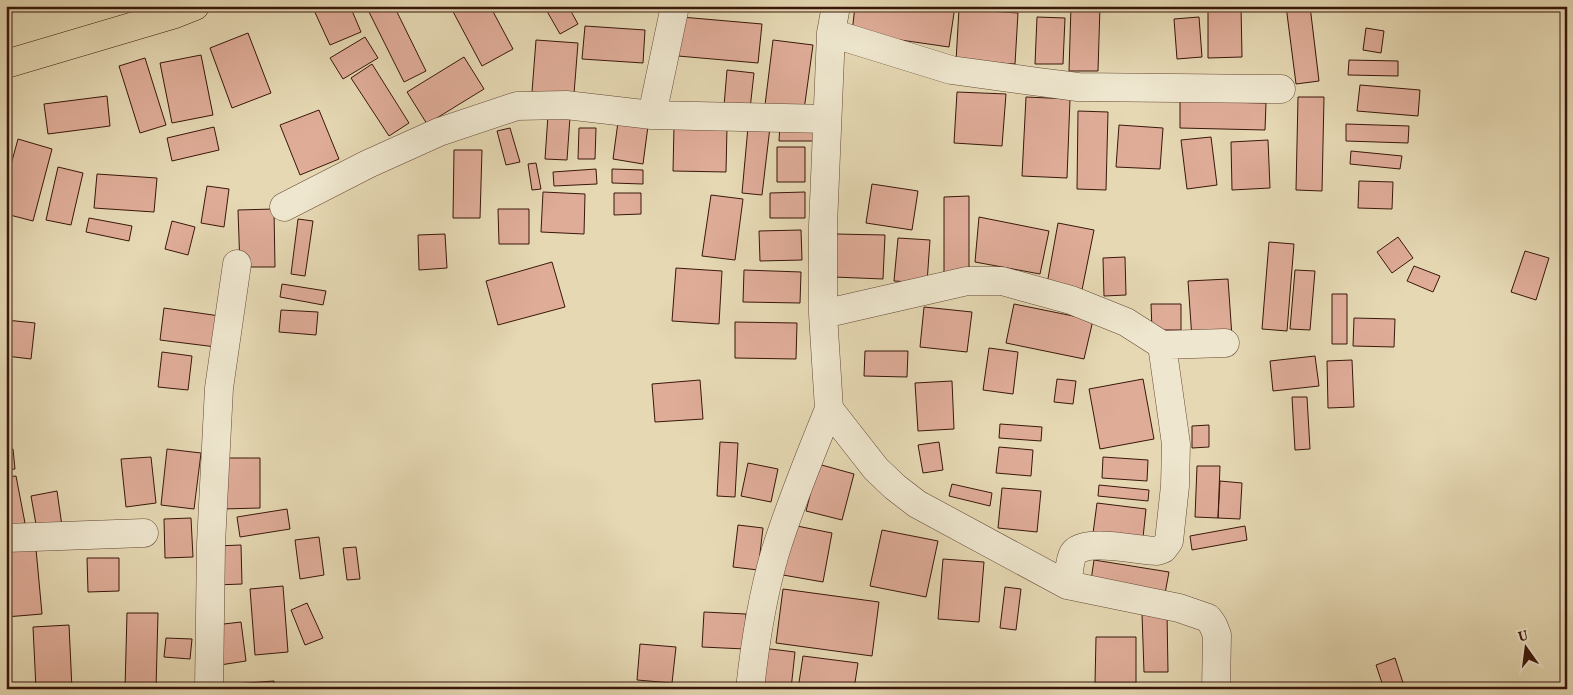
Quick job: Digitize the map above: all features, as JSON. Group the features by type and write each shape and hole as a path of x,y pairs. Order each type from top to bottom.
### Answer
{"main road":[{"path":"6,64 175,14 195,6"}],"street":[{"path":"652,115 675,6"},
{"path":"750,689 756,634 775,554 792,503 828,409 822,226 831,34 836,6"},
{"path":"831,34 951,70 1078,87 1281,89"},
{"path":"284,207 368,164 439,132 517,106 566,105 652,115 828,119"},
{"path":"209,689 212,544 218,416 222,367 237,264"},
{"path":"824,314 967,280 1002,281 1070,300 1126,322 1162,345 1224,343"},
{"path":"1067,585 1072,556 1081,548 1087,546 1107,546 1157,551 1163,549 1169,541 1175,486 1176,444 1162,345"},
{"path":"828,409 876,469 917,504 1067,585 1179,608 1208,618 1217,635 1216,689"},
{"path":"6,538 144,533"}],"building":[{"path":"312,6 350,6 361,32 330,45"},
{"path":"366,6 394,6 426,71 404,82"},
{"path":"450,6 490,6 513,49 482,66"},
{"path":"544,6 568,6 578,24 560,34"},
{"path":"855,6 955,6 949,47 852,33"},
{"path":"1071,6 1100,6 1098,71 1069,71"},
{"path":"1208,6 1241,6 1242,57 1208,58"},
{"path":"1286,6 1310,6 1319,81 1296,84"},
{"path":"959,9 1018,13 1015,64 956,61"},
{"path":"681,17 762,24 758,63 678,56"},
{"path":"1037,17 1065,18 1063,64 1035,64"},
{"path":"1199,17 1202,57 1177,59 1174,19"},
{"path":"585,26 645,30 643,63 582,59"},
{"path":"1366,28 1384,31 1381,53 1363,50"},
{"path":"248,33 271,93 232,108 210,48"},
{"path":"365,37 378,58 343,79 330,58"},
{"path":"536,40 578,43 574,94 532,92"},
{"path":"773,40 813,45 804,110 765,105"},
{"path":"201,55 213,115 172,123 160,63"},
{"path":"464,57 484,89 427,124 407,92"},
{"path":"145,58 166,125 140,133 119,66"},
{"path":"1349,60 1398,61 1398,76 1348,75"},
{"path":"372,64 409,123 389,136 351,78"},
{"path":"727,70 754,73 750,109 724,106"},
{"path":"1360,85 1420,90 1418,116 1357,111"},
{"path":"957,92 1006,94 1002,146 954,143"},
{"path":"107,96 110,126 48,134 44,104"},
{"path":"1026,97 1070,99 1067,178 1022,176"},
{"path":"1298,97 1324,97 1322,191 1296,190"},
{"path":"1180,101 1266,103 1265,130 1180,128"},
{"path":"319,110 339,159 300,175 280,125"},
{"path":"1078,111 1108,112 1106,190 1077,189"},
{"path":"548,115 570,117 567,160 545,159"},
{"path":"618,122 648,126 643,164 613,159"},
{"path":"780,124 814,124 814,141 779,141"},
{"path":"1346,124 1409,126 1408,143 1346,141"},
{"path":"1119,125 1163,128 1160,169 1116,167"},
{"path":"674,126 727,127 726,172 673,171"},
{"path":"214,127 219,150 172,161 167,138"},
{"path":"748,127 770,127 762,195 742,193"},
{"path":"510,128 520,162 506,165 497,131"},
{"path":"579,128 596,128 595,159 578,159"},
{"path":"1211,137 1217,185 1187,189 1181,140"},
{"path":"18,139 52,149 33,221 6,214 6,183"},
{"path":"1268,140 1270,188 1232,190 1231,142"},
{"path":"777,147 805,147 805,182 777,182"},
{"path":"454,150 482,150 480,218 453,218"},
{"path":"1351,151 1402,156 1400,169 1350,164"},
{"path":"536,163 541,189 532,190 528,164"},
{"path":"58,167 83,173 71,225 46,220"},
{"path":"596,169 597,184 554,186 553,172"},
{"path":"612,169 643,170 643,184 612,183"},
{"path":"97,174 157,178 154,212 94,208"},
{"path":"1359,181 1393,182 1392,209 1358,208"},
{"path":"872,184 918,191 912,230 866,223"},
{"path":"207,186 229,189 224,227 201,223"},
{"path":"543,192 585,194 584,234 541,232"},
{"path":"805,192 805,218 770,218 770,193"},
{"path":"614,193 641,193 641,214 614,215"},
{"path":"711,195 743,199 735,260 702,256"},
{"path":"969,196 969,274 944,275 944,197"},
{"path":"274,209 275,267 240,267 238,210"},
{"path":"498,209 529,209 529,244 499,244"},
{"path":"979,217 1049,231 1040,274 975,262"},
{"path":"89,218 132,226 129,241 86,232"},
{"path":"298,219 313,221 305,276 291,274"},
{"path":"172,221 195,227 188,255 165,249"},
{"path":"1058,223 1094,230 1082,290 1047,284"},
{"path":"801,230 802,260 760,261 759,231"},
{"path":"445,234 447,268 419,270 418,235"},
{"path":"836,234 885,235 883,279 834,277"},
{"path":"1398,237 1413,258 1392,273 1377,252"},
{"path":"898,238 930,240 927,283 894,281"},
{"path":"1269,242 1294,244 1287,331 1262,329"},
{"path":"1525,251 1549,258 1536,300 1511,292"},
{"path":"1125,257 1126,295 1104,296 1103,258"},
{"path":"552,262 565,307 498,325 486,281"},
{"path":"1414,266 1440,276 1433,292 1407,281"},
{"path":"676,268 722,271 719,324 672,321"},
{"path":"744,270 801,272 800,303 743,302"},
{"path":"1295,270 1315,271 1310,330 1290,329"},
{"path":"1228,279 1232,337 1192,339 1188,281"},
{"path":"282,284 326,291 323,305 280,297"},
{"path":"1332,294 1347,294 1347,344 1332,344"},
{"path":"1014,304 1093,320 1084,359 1006,343"},
{"path":"1151,304 1181,304 1181,330 1152,330"},
{"path":"924,307 972,312 967,352 920,347"},
{"path":"164,308 220,316 216,347 160,340"},
{"path":"281,310 318,312 316,335 279,332"},
{"path":"1354,318 1395,319 1394,347 1353,346"},
{"path":"6,320 35,323 31,359 6,356"},
{"path":"735,322 797,323 796,359 735,358"},
{"path":"989,348 1018,352 1013,394 983,390"},
{"path":"865,351 908,351 907,377 864,376"},
{"path":"162,352 192,356 188,390 158,387"},
{"path":"1315,356 1319,386 1273,391 1270,361"},
{"path":"1352,360 1354,407 1328,408 1327,361"},
{"path":"1057,379 1076,381 1073,404 1054,402"},
{"path":"1143,379 1154,439 1100,449 1089,389"},
{"path":"700,380 703,419 655,422 652,384"},
{"path":"952,381 954,429 918,431 915,383"},
{"path":"1292,397 1307,397 1310,449 1295,450"},
{"path":"1000,424 1042,427 1041,441 999,438"},
{"path":"1209,425 1209,447 1192,448 1192,426"},
{"path":"720,442 738,443 735,497 717,496"},
{"path":"939,442 943,470 923,473 918,445"},
{"path":"999,447 1033,450 1031,476 996,473"},
{"path":"13,449 15,469 6,470 6,450"},
{"path":"167,449 201,453 194,509 161,505"},
{"path":"151,457 156,503 126,507 121,459"},
{"path":"1103,457 1148,460 1147,481 1102,478"},
{"path":"221,458 260,458 260,508 222,509"},
{"path":"748,463 778,469 771,502 741,496"},
{"path":"818,464 854,474 842,520 806,511"},
{"path":"1197,466 1220,466 1218,518 1195,517"},
{"path":"16,476 25,523 6,527 6,477"},
{"path":"1220,481 1242,483 1240,519 1218,518"},
{"path":"952,484 992,493 990,506 949,496"},
{"path":"1099,485 1149,490 1148,501 1098,496"},
{"path":"1002,488 1041,491 1037,532 998,528"},
{"path":"57,491 62,526 37,530 31,496"},
{"path":"1097,503 1146,509 1142,547 1092,541"},
{"path":"287,509 290,529 240,537 237,517"},
{"path":"191,518 193,557 165,558 164,519"},
{"path":"738,525 763,528 758,570 733,567"},
{"path":"792,525 832,533 823,582 783,575"},
{"path":"1245,526 1247,540 1192,550 1190,536"},
{"path":"882,530 938,541 926,597 870,586"},
{"path":"319,537 324,575 300,579 295,540"},
{"path":"241,545 242,584 215,585 215,546"},
{"path":"356,547 360,579 347,580 343,548"},
{"path":"36,549 42,614 6,617 6,551"},
{"path":"87,558 119,558 119,591 88,592"},
{"path":"943,559 984,562 979,622 938,619"},
{"path":"1094,560 1169,572 1164,599 1090,587"},
{"path":"283,586 288,652 255,655 250,589"},
{"path":"1005,587 1021,589 1016,630 1000,628"},
{"path":"783,589 879,602 872,656 776,643"},
{"path":"307,603 323,638 305,645 291,610"},
{"path":"704,612 746,614 745,649 702,647"},
{"path":"127,613 158,613 156,689 125,689"},
{"path":"1167,613 1168,672 1144,672 1142,614"},
{"path":"241,622 246,661 220,665 215,625"},
{"path":"69,625 72,689 36,689 33,627"},
{"path":"1096,637 1136,637 1136,683 1095,683"},
{"path":"166,638 192,639 190,659 164,657"},
{"path":"640,644 676,647 672,683 637,680"},
{"path":"762,648 795,652 791,689 758,689"},
{"path":"803,656 858,663 854,689 798,689"},
{"path":"1395,658 1405,689 1384,689 1376,665"},
{"path":"274,681 274,689 221,689 220,685"}]}
